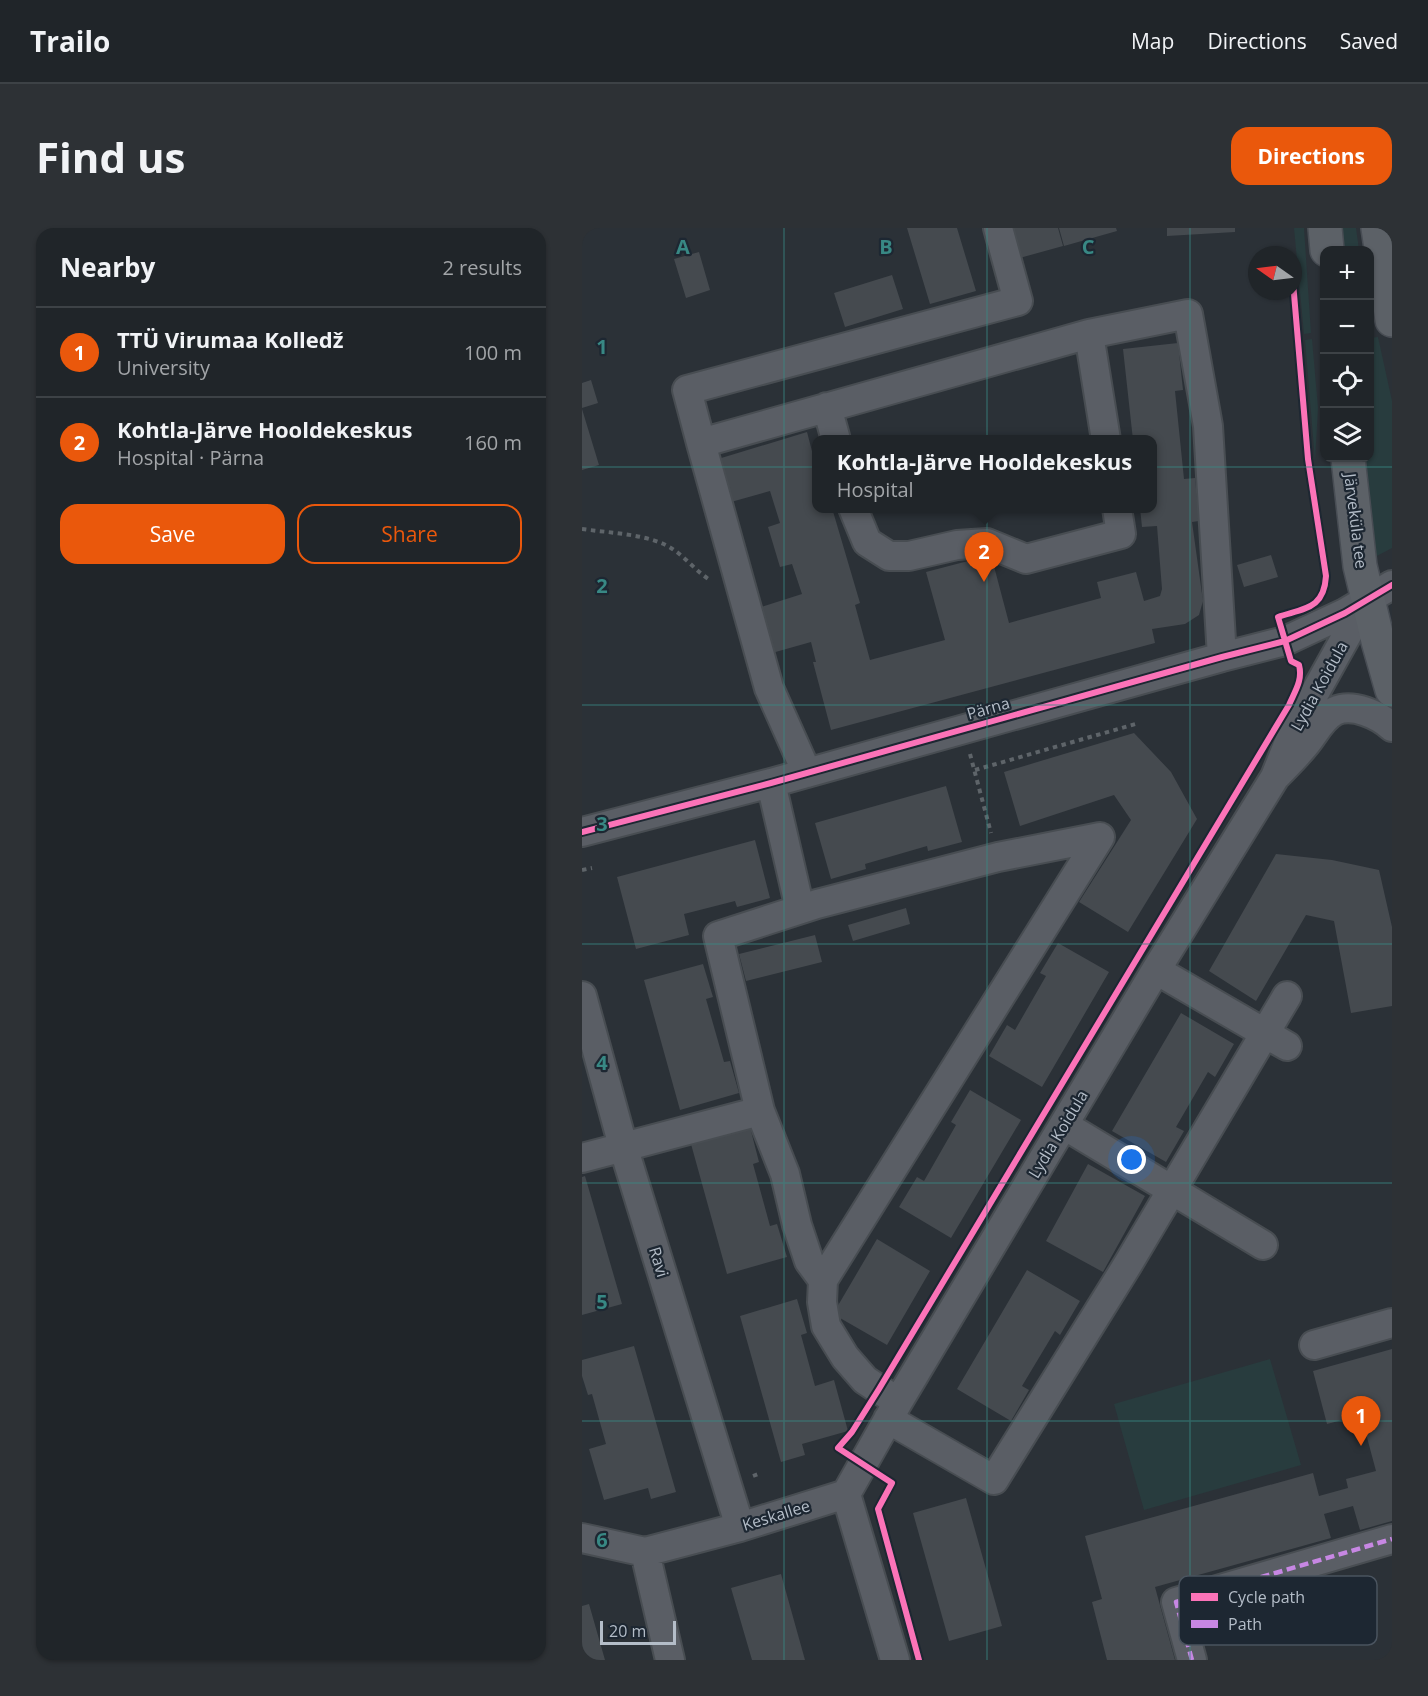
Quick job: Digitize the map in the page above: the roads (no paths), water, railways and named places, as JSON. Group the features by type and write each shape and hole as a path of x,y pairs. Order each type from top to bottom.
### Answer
{"main road":[{"path":"1325,228 1327,246"},
{"path":"1385,240 1392,320"},
{"name":"Järveküla tee","path":"1348,462 1360,566 1380,591 1378,641 1392,690"}],"street":[{"path":"807,773 769,688 687,390 1018,301 998,228"},
{"path":"701,443 1089,334 1188,314 1208,426 1222,657"},
{"path":"1089,334 1105,435"},
{"path":"827,407 835,435"},
{"path":"855,513 867,542 889,556 909,556 957,545 987,543 1026,559 1121,534 1118,513"},
{"name":"Pärna","path":"582,832 771,783 1285,641 1345,612 1380,591"},
{"name":"Lydia Koidula","path":"846,1494 893,1410 1156,970 1275,777 1293,732 1380,591"},
{"name":"Lydia Koidula","path":"1275,777 1306,744 1323,720 1334,711 1356,710 1371,713 1385,720 1392,727"},
{"path":"771,783 800,909"},
{"path":"824,1280 809,1261 797,1225 785,1174 760,1111 718,936 800,909 998,857 1100,837 824,1280 822,1302 826,1326 846,1357 893,1410 994,1480 1172,1190 1276,1040 1287,996"},
{"path":"1156,970 1276,1040"},
{"name":"Ravi","path":"582,996 623,1146 740,1527"},
{"path":"582,1158 760,1111"},
{"path":"1064,1125 1263,1245"},
{"path":"1314,1345 1392,1323"},
{"path":"846,1494 895,1660"},
{"name":"Keskallee","path":"645,1552 740,1527 846,1494"},
{"path":"582,1538 645,1552 670,1660"},
{"path":"1265,1576 1392,1539"},
{"path":"1188,1645 1192,1660"}],"place":[{"name":"Kohtla-Järve Hooldekeskus","path":"984,582"},
{"name":"TTÜ Virumaa Kolledž","path":"1361,1446"}]}
